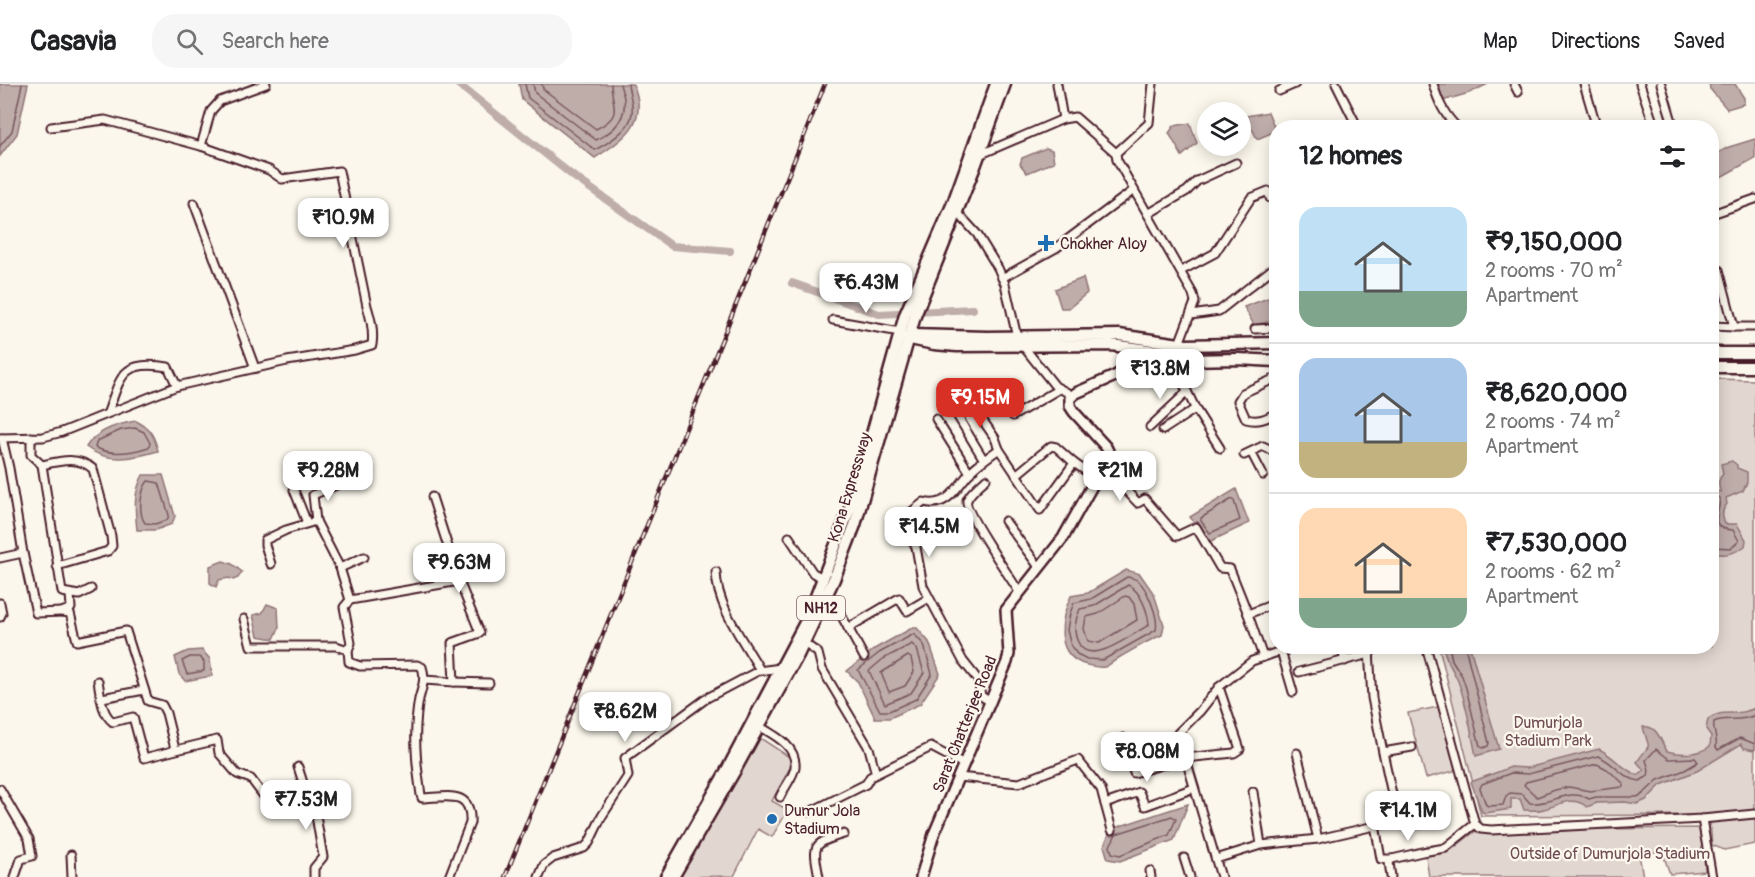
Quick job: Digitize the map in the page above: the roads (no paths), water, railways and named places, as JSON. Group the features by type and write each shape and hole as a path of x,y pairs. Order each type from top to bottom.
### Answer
{"main road":[{"name":"Kona Expressway","path":"918,297 996,84"},
{"name":"Kona Expressway","path":"666,877 727,770 808,617 855,495 902,335 957,212 1005,84"},
{"name":"Kona Expressway","path":"673,877 759,726 822,606 855,525 902,335"},
{"path":"902,335 1112,345 1155,351 1188,360 1269,361"},
{"path":"1020,342 1119,336 1179,344 1269,343"},
{"path":"1104,466 1108,451 1074,412 1070,402 1072,395 1109,379 1155,351"},
{"path":"1719,352 1755,353"},
{"path":"1719,367 1755,368"},
{"name":"Sarat Chatterjee Road","path":"921,877 934,834 991,702 1009,654 1006,610 1063,538 1104,466"}],"street":[{"path":"201,146 211,111 220,101 266,84"},
{"path":"1057,84 1063,119"},
{"path":"1153,84 1149,123 1116,153 1116,160 1181,271 1196,302 1174,357"},
{"path":"1279,91 1295,84"},
{"path":"1336,84 1354,120"},
{"path":"1432,84 1449,120"},
{"path":"1514,84 1518,93"},
{"path":"1584,84 1595,120"},
{"path":"1640,84 1652,120"},
{"path":"1661,84 1672,120"},
{"path":"979,155 1063,119 1075,117 1116,153"},
{"path":"51,127 105,120 201,146 268,170 282,179 339,171 372,321 372,345 287,361 177,386 62,432 43,437 1,438 9,468 23,554 36,614 69,613 77,641 126,631 148,700 162,705 175,749"},
{"path":"1148,214 1187,191 1197,181 1236,163"},
{"path":"1002,278 1056,248 1134,190"},
{"path":"1181,271 1215,253 1251,198 1268,191 1269,194"},
{"path":"1719,212 1754,201"},
{"path":"194,203 255,368"},
{"path":"957,212 976,234 1002,278 1020,342 1059,389 1072,395"},
{"path":"1719,270 1734,327"},
{"path":"1191,315 1219,311 1269,272"},
{"path":"833,320 902,335"},
{"path":"1719,326 1755,327"},
{"path":"1255,329 1269,328"},
{"path":"1188,360 1181,379 1196,409 1220,447"},
{"path":"108,412 120,376 129,370 152,364 168,367 177,386"},
{"path":"1269,380 1243,393 1238,401 1246,419 1255,421 1269,416"},
{"path":"1013,416 1059,389"},
{"path":"1150,427 1187,393"},
{"path":"1163,430 1196,409"},
{"path":"955,412 984,460"},
{"path":"979,416 1040,510 1074,463"},
{"path":"936,419 970,473"},
{"path":"31,437 31,455 42,465 62,592 79,595 91,589"},
{"path":"1016,475 1051,446 1056,447 1097,479"},
{"path":"1263,475 1247,453 1263,446 1269,449"},
{"path":"991,702 981,696 978,681 963,661 923,586 916,547 902,523 906,516 924,502 931,505 940,504 947,499 970,473 999,449"},
{"path":"42,465 69,460 83,462 93,469 111,536 112,546 108,551 57,566"},
{"path":"1104,466 1138,503 1145,499 1177,536 1196,527 1220,568 1230,569 1263,657"},
{"path":"0,469 9,468"},
{"path":"986,479 967,498 966,503 973,520 1019,592"},
{"path":"341,483 313,495 316,521 340,568 350,600"},
{"path":"294,490 307,523"},
{"path":"432,497 459,581 480,632 452,643 454,682"},
{"path":"271,564 266,540 286,530 316,521"},
{"path":"1005,521 1039,567"},
{"path":"789,537 813,573 823,578"},
{"path":"0,558 23,554"},
{"path":"340,568 364,557"},
{"path":"716,572 717,587 728,614 760,670"},
{"path":"449,877 471,823 471,814 466,801 460,797 423,798 421,795 415,738 416,717 425,675 422,667 417,665 360,666 349,663 348,650 351,643 344,607 350,600 459,581"},
{"path":"62,612 71,608 70,594"},
{"path":"848,628 899,598 907,611 929,598"},
{"path":"0,603 2,613 0,617"},
{"path":"822,606 840,614 864,657"},
{"path":"1248,614 1269,606"},
{"path":"244,619 251,646 336,646 348,650"},
{"path":"804,644 818,653 822,669 869,748 876,774"},
{"path":"1221,877 1178,733 1219,687 1252,661 1272,654"},
{"path":"1282,654 1293,692"},
{"path":"1343,654 1345,661"},
{"path":"1299,672 1345,661 1362,654"},
{"path":"1371,654 1372,698 1398,822"},
{"path":"1428,654 1475,824 1481,829 1702,819 1755,814"},
{"path":"538,877 544,865 553,858 584,848 589,843 602,816 628,776 625,758 707,698 760,670 781,668"},
{"path":"424,680 489,683"},
{"path":"98,681 105,714 113,722 133,717 144,758 217,740 219,753 237,774 251,779 263,795 305,789 312,792 323,857 314,868 314,877"},
{"path":"1123,738 1134,773 1185,758 1234,753 1240,749 1219,687"},
{"path":"102,698 144,690"},
{"path":"759,726 783,741 790,749 795,764 795,769 780,797"},
{"path":"810,812 866,784 870,777 931,747 963,764"},
{"path":"1383,752 1412,747"},
{"path":"1297,753 1318,839"},
{"path":"958,777 1019,783 1078,760 1101,789 1112,830"},
{"path":"298,767 305,789"},
{"path":"1105,804 1139,792 1145,806 1194,788"},
{"path":"0,789 29,839 32,856 21,859 15,877"},
{"path":"1252,792 1261,845"},
{"path":"1702,819 1712,877"},
{"path":"1216,859 1261,845 1318,839 1375,825 1398,822 1421,824"},
{"path":"1375,825 1381,859 1392,859 1445,848 1475,824"},
{"path":"819,877 814,857 815,850 823,841 844,834"},
{"path":"72,855 72,877"},
{"path":"1184,858 1190,877"},
{"path":"1391,877 1389,862 1392,859"}],"water":[{"path":"0,84 28,84 17,134 0,156"},
{"path":"519,84 633,84 637,97 636,119 616,144 595,158 522,100"},
{"path":"1437,84 1488,84 1469,93 1442,101"},
{"path":"1709,84 1735,84 1744,98 1744,104 1727,109 1710,89"},
{"path":"1268,112 1271,120 1269,120 1269,134 1257,139 1251,126 1251,115"},
{"path":"1190,123 1197,143 1182,156 1169,133 1174,126"},
{"path":"1755,139 1755,158 1719,178 1719,152"},
{"path":"1046,148 1052,150 1054,162 1027,173 1020,164 1022,158"},
{"path":"1083,278 1087,293 1069,308 1061,308 1055,289"},
{"path":"1269,298 1269,322 1254,325 1244,307"},
{"path":"136,421 151,433 158,451 140,456 112,458 86,447 96,436 108,429"},
{"path":"1732,461 1737,468 1747,472 1747,482 1743,491 1726,498 1727,504 1723,511 1725,524 1737,524 1746,540 1745,546 1729,554 1719,554 1719,492 1721,492 1719,485 1723,474 1721,464"},
{"path":"143,475 163,475 175,516 172,524 156,530 137,530 136,495"},
{"path":"1236,489 1249,523 1209,542 1190,517"},
{"path":"223,561 232,564 242,572 238,578 233,580 229,578 219,580 216,587 210,583 210,566"},
{"path":"1126,570 1140,574 1154,594 1164,625 1162,635 1106,666 1095,667 1081,663 1072,658 1063,642 1063,623 1071,596 1088,593"},
{"path":"267,604 278,608 279,628 274,639 258,636 253,615 262,613"},
{"path":"912,628 917,628 929,642 940,674 920,704 890,718 875,718 858,682 847,671 876,648"},
{"path":"202,650 210,659 212,676 185,681 179,674 175,657 188,651"},
{"path":"1446,654 1472,654 1499,749 1476,756 1461,690"},
{"path":"1755,708 1755,750 1744,748 1741,744 1697,771 1661,785 1646,800 1637,804 1597,803 1587,807 1582,803 1571,801 1542,810 1524,810 1520,799 1511,799 1511,809 1485,813 1482,812 1471,782 1511,767 1527,768 1599,749 1638,775 1644,770 1637,762 1648,746 1643,727 1652,728 1658,734 1667,751 1695,753 1710,746 1711,736 1706,729 1708,719 1719,714 1748,711"},
{"path":"1188,804 1174,840 1120,861 1108,859 1104,846 1111,829"}],"waterway":[{"path":"458,84 573,176 672,246 730,251"},
{"path":"792,283 879,314 973,309"}],"railway":[{"path":"505,877 825,84"}],"place":[{"name":"Chokher Aloy","path":"1046,243"},
{"name":"Dumur Jola Stadium","path":"772,819"}],"park label":[{"name":"Dumurjola Stadium Park","path":"1548,731"},
{"name":"Outside of Dumurjola Stadium","path":"1610,853"}]}
